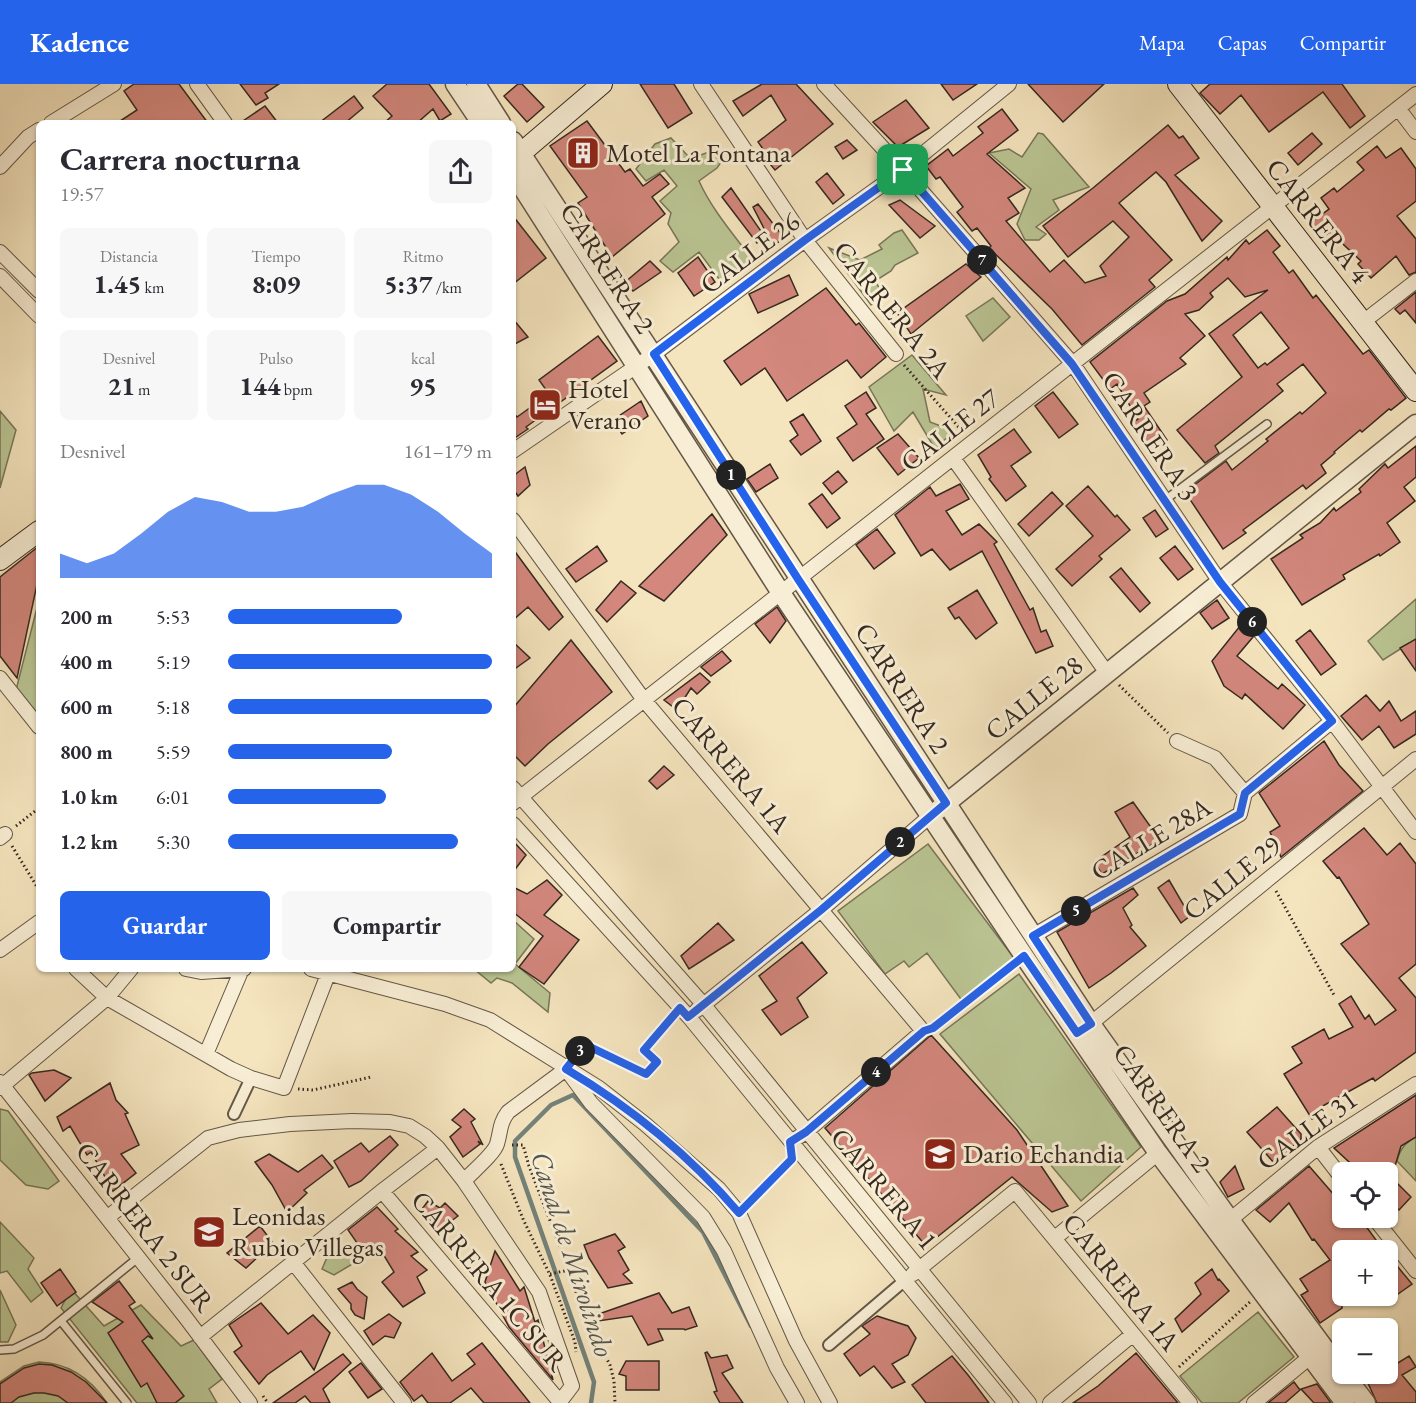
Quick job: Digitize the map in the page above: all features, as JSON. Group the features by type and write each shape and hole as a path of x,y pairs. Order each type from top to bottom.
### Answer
{"main road":[{"path":"516,152 602,84"},
{"name":"CARRERA 4","path":"1178,84 1416,391"},
{"path":"0,560 36,533"}],"street":[{"path":"56,120 114,84"},
{"path":"197,84 223,120"},
{"path":"455,84 479,120"},
{"path":"476,84 499,120"},
{"name":"CARRERA 2A","path":"701,84 805,240 896,354"},
{"name":"CARRERA 3","path":"824,84 903,170 1072,364 1220,582 1332,721 1416,832"},
{"name":"CALLE 26","path":"516,449 638,366 805,240 903,170 1009,84"},
{"name":"CALLE 27","path":"516,796 644,700 1416,94"},
{"path":"1398,108 1416,132"},
{"path":"0,167 28,137 36,132"},
{"name":"CARRERA 2","path":"516,152 654,354 878,702 1033,936 1084,1029 1158,1153 1345,1403"},
{"name":"CARRERA 2","path":"516,178 781,593 1024,956 1084,1029 1332,1358"},
{"path":"0,252 36,288"},
{"path":"0,276 36,313"},
{"path":"1363,322 1416,281"},
{"name":"CALLE 28","path":"684,1013 703,1004 821,910 929,816 1416,424"},
{"path":"953,458 1107,673"},
{"name":"CARRERA 1A","path":"516,524 644,700 924,1031"},
{"path":"0,678 36,723"},
{"path":"862,715 878,702"},
{"name":"CALLE 28A","path":"1033,936 1240,814 1245,793 1332,721"},
{"path":"1177,741 1215,758 1245,793"},
{"name":"CALLE 29","path":"1084,1029 1416,759"},
{"name":"CARRERA 1","path":"516,796 703,1004 1029,1403"},
{"name":"CARRERA 1","path":"516,827 684,1013 1005,1403"},
{"path":"0,950 36,924"},
{"path":"79,972 106,998 251,1078 284,1088 328,972"},
{"path":"1,1085 106,998 128,972"},
{"path":"206,1054 242,972"},
{"path":"332,972 445,1004 490,1020 599,1088 645,1124 719,1189 739,1213 796,1341 830,1403"},
{"path":"790,1142 806,1132 924,1031"},
{"path":"464,1181 503,1146 498,1133 508,1112 566,1069"},
{"path":"566,1069 591,1103 703,1217 724,1251 777,1368 797,1403"},
{"path":"234,1114 251,1078"},
{"name":"CALLE 31","path":"1230,1220 1318,1146 1416,1084"},
{"name":"CARRERA 2 SUR","path":"1,1085 108,1217 250,1403"},
{"path":"108,1217 208,1138 239,1130 290,1124 352,1121 390,1122 409,1126 438,1148 464,1181 539,1292 572,1386 560,1403"},
{"path":"1318,1146 1332,1165"},
{"path":"200,1337 438,1148"},
{"path":"1055,1238 1158,1153"},
{"name":"CARRERA 1C SUR","path":"382,1191 560,1403"},
{"name":"CARRERA 1A","path":"920,1269 1015,1191 1190,1403"},
{"path":"1382,1228 1416,1271"},
{"path":"293,1262 404,1403"},
{"path":"829,1345 920,1269"},
{"path":"1050,1403 1132,1335"},
{"path":"1254,1403 1310,1357"},
{"name":"CARRERA 2","path":"1351,1384 1366,1403"}],"lane":[{"path":"1165,500 1268,424"},
{"path":"0,1350 14,1349 43,1335 139,1257"},
{"path":"61,1321 128,1403"}],"path":[{"name":"CARRERA 2A","path":"896,354 910,374 972,442"},
{"path":"1107,673 1177,741"},
{"path":"36,810 2,836 36,886"},
{"path":"1269,879 1334,995"},
{"path":"924,1031 933,1028 1024,956"},
{"path":"566,1069 584,1046 588,1046 646,1074 657,1062 644,1050 684,1013"},
{"path":"284,1088 313,1090 371,1077"},
{"path":"739,1213 792,1159 790,1142"},
{"path":"576,1354 575,1342 551,1274 503,1172 503,1146 522,1145 583,1314 610,1365 614,1381 615,1403"},
{"path":"551,1274 569,1270"},
{"path":"1168,1377 1261,1292"}],"green space":[{"path":"1038,133 1043,134 1089,187 1053,200 1059,210 1036,227 1046,234 1039,240 1025,240 1017,224 1031,189 989,153 1009,149 1022,157"},
{"path":"671,138 688,156 698,156 714,150 724,158 717,168 699,181 717,213 754,262 722,283 699,252 673,272 660,261 679,242 668,224 671,213 660,201 677,186 664,170 646,181 636,169 655,144"},
{"path":"902,230 918,253 895,265 891,271 875,281 883,294 871,305 829,248 860,260 882,249 879,245 894,233"},
{"path":"993,298 1010,317 983,341 966,316"},
{"path":"912,355 946,395 923,389 930,422 954,431 935,449 913,412 894,431 869,387"},
{"path":"0,411 16,430 0,488"},
{"path":"1416,599 1416,639 1383,660 1368,641"},
{"path":"36,612 36,713 16,690"},
{"path":"928,844 1017,962 963,1002 927,953 909,967 904,961 885,974 838,911"},
{"path":"516,923 534,939 516,963"},
{"path":"516,965 550,993 548,1012 512,983 497,978 491,983 478,972 516,972"},
{"path":"1019,974 1141,1147 1081,1201 940,1034"},
{"path":"0,1109 8,1111 59,1181 48,1189 26,1185 0,1160"},
{"path":"1416,1137 1416,1181 1397,1161 1409,1142"},
{"path":"0,1222 34,1258 28,1269 43,1292 31,1302 7,1271 0,1273"},
{"path":"345,1245 351,1248 359,1260 334,1275 322,1269 329,1253"},
{"path":"71,1289 104,1326 141,1305 181,1346 194,1340 222,1379 209,1389 217,1403 137,1403 61,1308"},
{"path":"0,1290 16,1325 8,1342 0,1342"},
{"path":"1258,1312 1294,1357 1238,1403 1202,1403 1180,1376"},
{"path":"39,1362 60,1365 78,1374 101,1394 107,1403 0,1403 0,1382 24,1366"}],"building":[{"path":"134,84 179,84 206,120 122,120 137,110 124,91"},
{"path":"240,84 279,84 265,93 268,98 256,105"},
{"path":"387,84 429,84 451,114 439,120 433,109 420,120 387,120 392,116 373,96"},
{"path":"518,84 522,84 544,107 527,122 504,96"},
{"path":"640,84 674,84 692,113 668,128"},
{"path":"762,84 796,84 833,124 775,170 765,158 768,156 758,142 786,120 771,95 743,116 733,101"},
{"path":"941,84 977,84 953,100"},
{"path":"1028,84 1104,84 1063,122"},
{"path":"1210,84 1342,84 1365,116 1350,128 1323,92 1269,132 1241,95 1220,114 1200,93"},
{"path":"354,96 363,108 349,120 323,120"},
{"path":"906,100 929,128 898,147 873,122"},
{"path":"265,106 276,120 244,120"},
{"path":"1002,109 1018,130 987,154 1025,188 1008,198 1019,213 1006,221 1050,272 1064,260 1085,283 1106,276 1100,266 1129,237 1113,221 1068,257 1043,226 1093,188 1168,125 1179,138 1183,136 1199,158 1175,175 1222,221 1202,241 1166,182 1156,172 1119,203 1172,260 1149,280 1155,287 1082,345 1052,309 989,248 991,246 977,228 972,231 957,212 963,207 940,177 936,179 926,166 948,149 953,156 983,133 978,127"},
{"path":"587,121 625,172 630,169 643,186 660,174 669,184 652,197 665,214 612,257 578,203 587,197 550,146"},
{"path":"1312,133 1322,144 1298,165 1288,153"},
{"path":"847,140 857,150 843,159 835,147"},
{"path":"1377,146 1386,158 1401,148 1416,169 1416,201 1397,216 1416,239 1416,272 1409,275 1396,256 1371,278 1358,264 1361,261 1330,232 1320,239 1309,224 1329,209 1321,198 1334,188 1337,192 1364,170 1357,162"},
{"path":"827,173 844,195 833,204 816,182"},
{"path":"731,188 765,237 757,243 722,197"},
{"path":"900,200 935,226 920,238 889,205"},
{"path":"758,204 784,238 773,246 753,207"},
{"path":"516,220 546,258 516,282"},
{"path":"1267,230 1280,246 1273,252 1289,273 1293,270 1313,298 1316,295 1363,354 1369,350 1406,398 1362,432 1360,430 1334,452 1321,465 1326,473 1306,489 1303,485 1243,530 1246,533 1223,549 1185,492 1226,461 1232,470 1268,441 1266,439 1300,412 1302,414 1326,393 1303,364 1277,384 1283,391 1215,446 1219,453 1205,463 1177,430 1242,377 1209,334 1268,290 1245,297 1228,278 1210,293 1213,297 1199,310 1185,314 1205,336 1180,358 1186,364 1144,393 1150,402 1144,406 1167,440 1150,450 1132,423 1138,419 1117,384 1110,389 1090,362 1167,301 1185,294 1227,257 1228,260 1246,240 1249,244","holes":["1261,312 1289,348 1267,365 1265,363 1258,368 1233,335"]},
{"path":"698,257 715,282 694,296 678,273"},
{"path":"650,261 661,272 633,291 624,283"},
{"path":"966,264 981,277 911,334 897,313"},
{"path":"789,275 798,295 758,313 749,294"},
{"path":"826,288 856,325 859,323 886,357 861,378 847,360 787,401 765,368 741,385 724,361"},
{"path":"1416,292 1416,323 1405,310 1400,314 1395,309"},
{"path":"516,323 528,337 516,343"},
{"path":"598,336 617,361 526,427 528,429 516,437 516,416 549,394 539,380"},
{"path":"866,392 876,408 866,414 884,439 853,461 837,438 857,424 845,406"},
{"path":"1053,392 1078,424 1059,438 1035,406"},
{"path":"641,401 648,416 622,434 613,420"},
{"path":"803,414 821,441 801,455 790,441 798,435 790,422"},
{"path":"1014,429 1031,452 1011,466 1026,486 1006,501 989,479 991,477 978,455"},
{"path":"898,434 919,458 898,475 877,448"},
{"path":"1416,446 1416,477 1404,487 1415,501 1387,523 1400,542 1380,556 1379,554 1343,575 1345,579 1302,605 1271,559 1303,538 1300,535 1320,523 1334,508 1336,511 1361,492 1359,489 1385,464 1388,468"},
{"path":"770,464 778,478 756,492 747,479"},
{"path":"525,467 530,485 518,496 516,493 516,474"},
{"path":"838,471 847,482 832,494 823,483"},
{"path":"960,484 969,499 946,511 962,535 979,524 997,542 994,544 1030,610 1033,608 1041,632 1046,630 1053,646 1036,653 982,551 950,570 932,549 921,556 895,515 930,487 936,496"},
{"path":"1088,486 1115,517 1117,515 1130,530 1099,556 1102,559 1072,586 1056,569 1093,536 1066,506"},
{"path":"1052,492 1063,504 1029,536 1018,524"},
{"path":"822,494 840,518 827,528 809,504"},
{"path":"1155,510 1168,529 1156,537 1143,518"},
{"path":"712,514 727,535 664,601 639,586"},
{"path":"877,529 895,553 874,569 856,545"},
{"path":"597,546 607,561 576,582 566,569"},
{"path":"1175,546 1193,569 1178,580 1160,558"},
{"path":"36,548 36,589 17,678 0,656 0,577"},
{"path":"516,553 563,617 549,630 528,607 516,617"},
{"path":"1121,568 1150,603 1140,612 1110,577"},
{"path":"621,581 636,593 607,622 596,610"},
{"path":"977,590 997,623 976,639 959,617 955,619 948,608"},
{"path":"1217,600 1229,618 1212,629 1200,613"},
{"path":"777,607 786,621 770,643 755,624"},
{"path":"1240,626 1253,637 1237,656 1278,689 1282,684 1305,705 1283,729 1245,694 1242,699 1224,686 1212,661"},
{"path":"1310,630 1336,664 1321,675 1296,641"},
{"path":"1416,639 1416,671 1400,648"},
{"path":"571,640 612,692 548,744 525,766 516,757 516,704"},
{"path":"516,645 530,658 516,668"},
{"path":"722,651 731,661 711,676 701,667"},
{"path":"700,673 710,682 697,694 691,688 677,710 664,700"},
{"path":"1366,695 1380,711 1389,701 1401,721 1416,711 1416,734 1394,748 1379,726 1362,740 1341,716"},
{"path":"1324,741 1339,765 1363,791 1281,857 1270,832 1280,826 1259,793"},
{"path":"664,766 674,775 657,789 649,781"},
{"path":"1133,802 1160,840 1102,874 1094,862 1130,837 1115,812"},
{"path":"1364,828 1387,855 1400,843 1416,864 1416,964 1399,978 1416,998 1416,1052 1375,1081 1373,1078 1319,1108 1322,1113 1312,1119 1284,1074 1302,1063 1292,1047 1324,1029 1329,1039 1353,1027 1339,1004 1351,996 1365,1019 1369,1015 1375,1025 1396,1010 1341,944 1369,924 1339,877 1337,878 1323,861"},
{"path":"516,844 526,855 516,868"},
{"path":"547,880 562,895 544,915 579,940 544,984 519,967 543,936 516,914 516,888 527,894"},
{"path":"1169,880 1190,916 1181,923 1158,888"},
{"path":"1133,888 1138,895 1123,908 1132,925 1130,927 1146,946 1089,988 1057,932"},
{"path":"718,923 734,940 689,969 681,956"},
{"path":"802,942 827,973 797,998 808,1017 781,1035 762,1010 777,1001 759,976"},
{"name":"Dario Echandia","path":"931,1035 1017,1130 1068,1206 1052,1212 1012,1177 926,1246 825,1128"},
{"path":"54,1070 71,1078 45,1101 29,1075"},
{"path":"110,1083 116,1100 128,1113 125,1114 139,1145 121,1154 136,1173 113,1191 91,1152 87,1155 70,1126 63,1131 57,1117"},
{"path":"1416,1095 1416,1137 1401,1146 1396,1162 1349,1162 1334,1148"},
{"path":"1277,1107 1301,1134 1301,1139 1274,1163 1247,1132"},
{"path":"464,1109 475,1119 471,1122 483,1145 478,1141 480,1144 463,1157 450,1137 461,1127 452,1120"},
{"path":"390,1136 398,1145 361,1181 349,1187 334,1161 361,1143 369,1152"},
{"path":"269,1154 298,1172 322,1155 333,1168 304,1190 307,1193 287,1212 272,1185 255,1162"},
{"path":"1235,1166 1244,1189 1228,1197 1220,1182"},
{"path":"1309,1166 1332,1192 1332,1228 1367,1228 1376,1240 1332,1240 1332,1306 1342,1306 1342,1308 1320,1323 1301,1295 1308,1291 1300,1279 1330,1260 1314,1239 1312,1240 1289,1203 1270,1222 1256,1210"},
{"path":"1398,1184 1411,1197 1398,1209"},
{"path":"428,1201 440,1208 445,1203 458,1216 438,1231 422,1209"},
{"path":"377,1207 398,1229 395,1231 418,1252 411,1256 427,1270 417,1277 425,1293 403,1307 382,1282 394,1272 377,1244 364,1253 348,1230"},
{"path":"260,1226 273,1243 246,1268 227,1253"},
{"path":"615,1234 625,1247 618,1251 629,1270 623,1274 632,1283 608,1288 589,1258 584,1245"},
{"path":"495,1251 520,1291 524,1287 535,1322 538,1320 553,1380 509,1327 485,1282"},
{"path":"1398,1267 1412,1284 1398,1294"},
{"path":"60,1269 76,1292 57,1306 41,1283"},
{"path":"1212,1269 1218,1280 1229,1291 1182,1332 1175,1319 1201,1294 1195,1283"},
{"path":"119,1281 135,1302 129,1306 153,1339 148,1336 142,1341 184,1396 175,1403 157,1403 147,1383 141,1387 108,1333 123,1322 92,1302"},
{"path":"352,1282 367,1297 364,1319 355,1315 351,1304 338,1289"},
{"path":"659,1293 672,1313 689,1307 697,1326 685,1330 658,1329 663,1340 648,1345 632,1316 598,1321 596,1315"},
{"path":"261,1303 288,1334 313,1315 330,1333 314,1370 301,1351 267,1375 259,1384 234,1352 242,1346 229,1325"},
{"path":"389,1314 401,1323 394,1338 385,1336 373,1345 364,1331"},
{"path":"877,1316 908,1326 916,1338 908,1355 892,1364 905,1382 892,1388 874,1366 860,1376 844,1354 870,1334 862,1326"},
{"path":"482,1343 530,1403 484,1403 471,1388 450,1403 428,1403 422,1395 414,1401 400,1382 432,1353 452,1381 475,1364 467,1354"},
{"path":"707,1352 711,1358 727,1355 733,1368 722,1373 743,1403 720,1403 714,1392 717,1391 705,1353"},
{"path":"1136,1353 1178,1403 1073,1403 1098,1386"},
{"path":"343,1354 351,1363 323,1389 330,1403 311,1403 305,1396 295,1403 273,1403"},
{"path":"952,1356 989,1403 926,1403 912,1385"},
{"path":"1409,1356 1416,1367 1402,1375 1416,1392 1416,1403 1377,1403 1368,1384 1398,1384 1398,1363"},
{"path":"626,1361 659,1361 659,1390 626,1390 626,1376 619,1374"},
{"path":"361,1363 382,1389 368,1398 349,1372"},
{"path":"39,1364 52,1365 71,1372 86,1382 107,1403 68,1403 58,1396 34,1393 19,1397 11,1403 0,1403 0,1384 24,1368"},
{"path":"1294,1382 1300,1390 1285,1403 1268,1403"},
{"path":"1317,1384 1331,1403 1314,1403 1301,1389"}],"waterway":[{"name":"Canal de Mirolindo","path":"591,1403 594,1382 515,1157 515,1141 551,1105 573,1095 703,1232 751,1326"}],"place":[{"name":"Motel La Fontana","path":"583,153"},
{"name":"Hotel Verano","path":"545,405"},
{"name":"Dario Echandia","path":"940,1154"},
{"name":"Leonidas Rubio Villegas","path":"209,1232"}],"route":[{"path":"903,170 1072,364 1220,582 1332,721 1245,793 1240,814 1033,936 1091,1024 1077,1033 1024,956 933,1028 924,1031 806,1132 790,1142 792,1159 739,1213 719,1189 645,1124 599,1088 566,1069 584,1046 588,1046 646,1074 657,1062 644,1050 680,1008 688,1017 821,910 946,803 798,579 654,354 805,240 903,170"}]}
